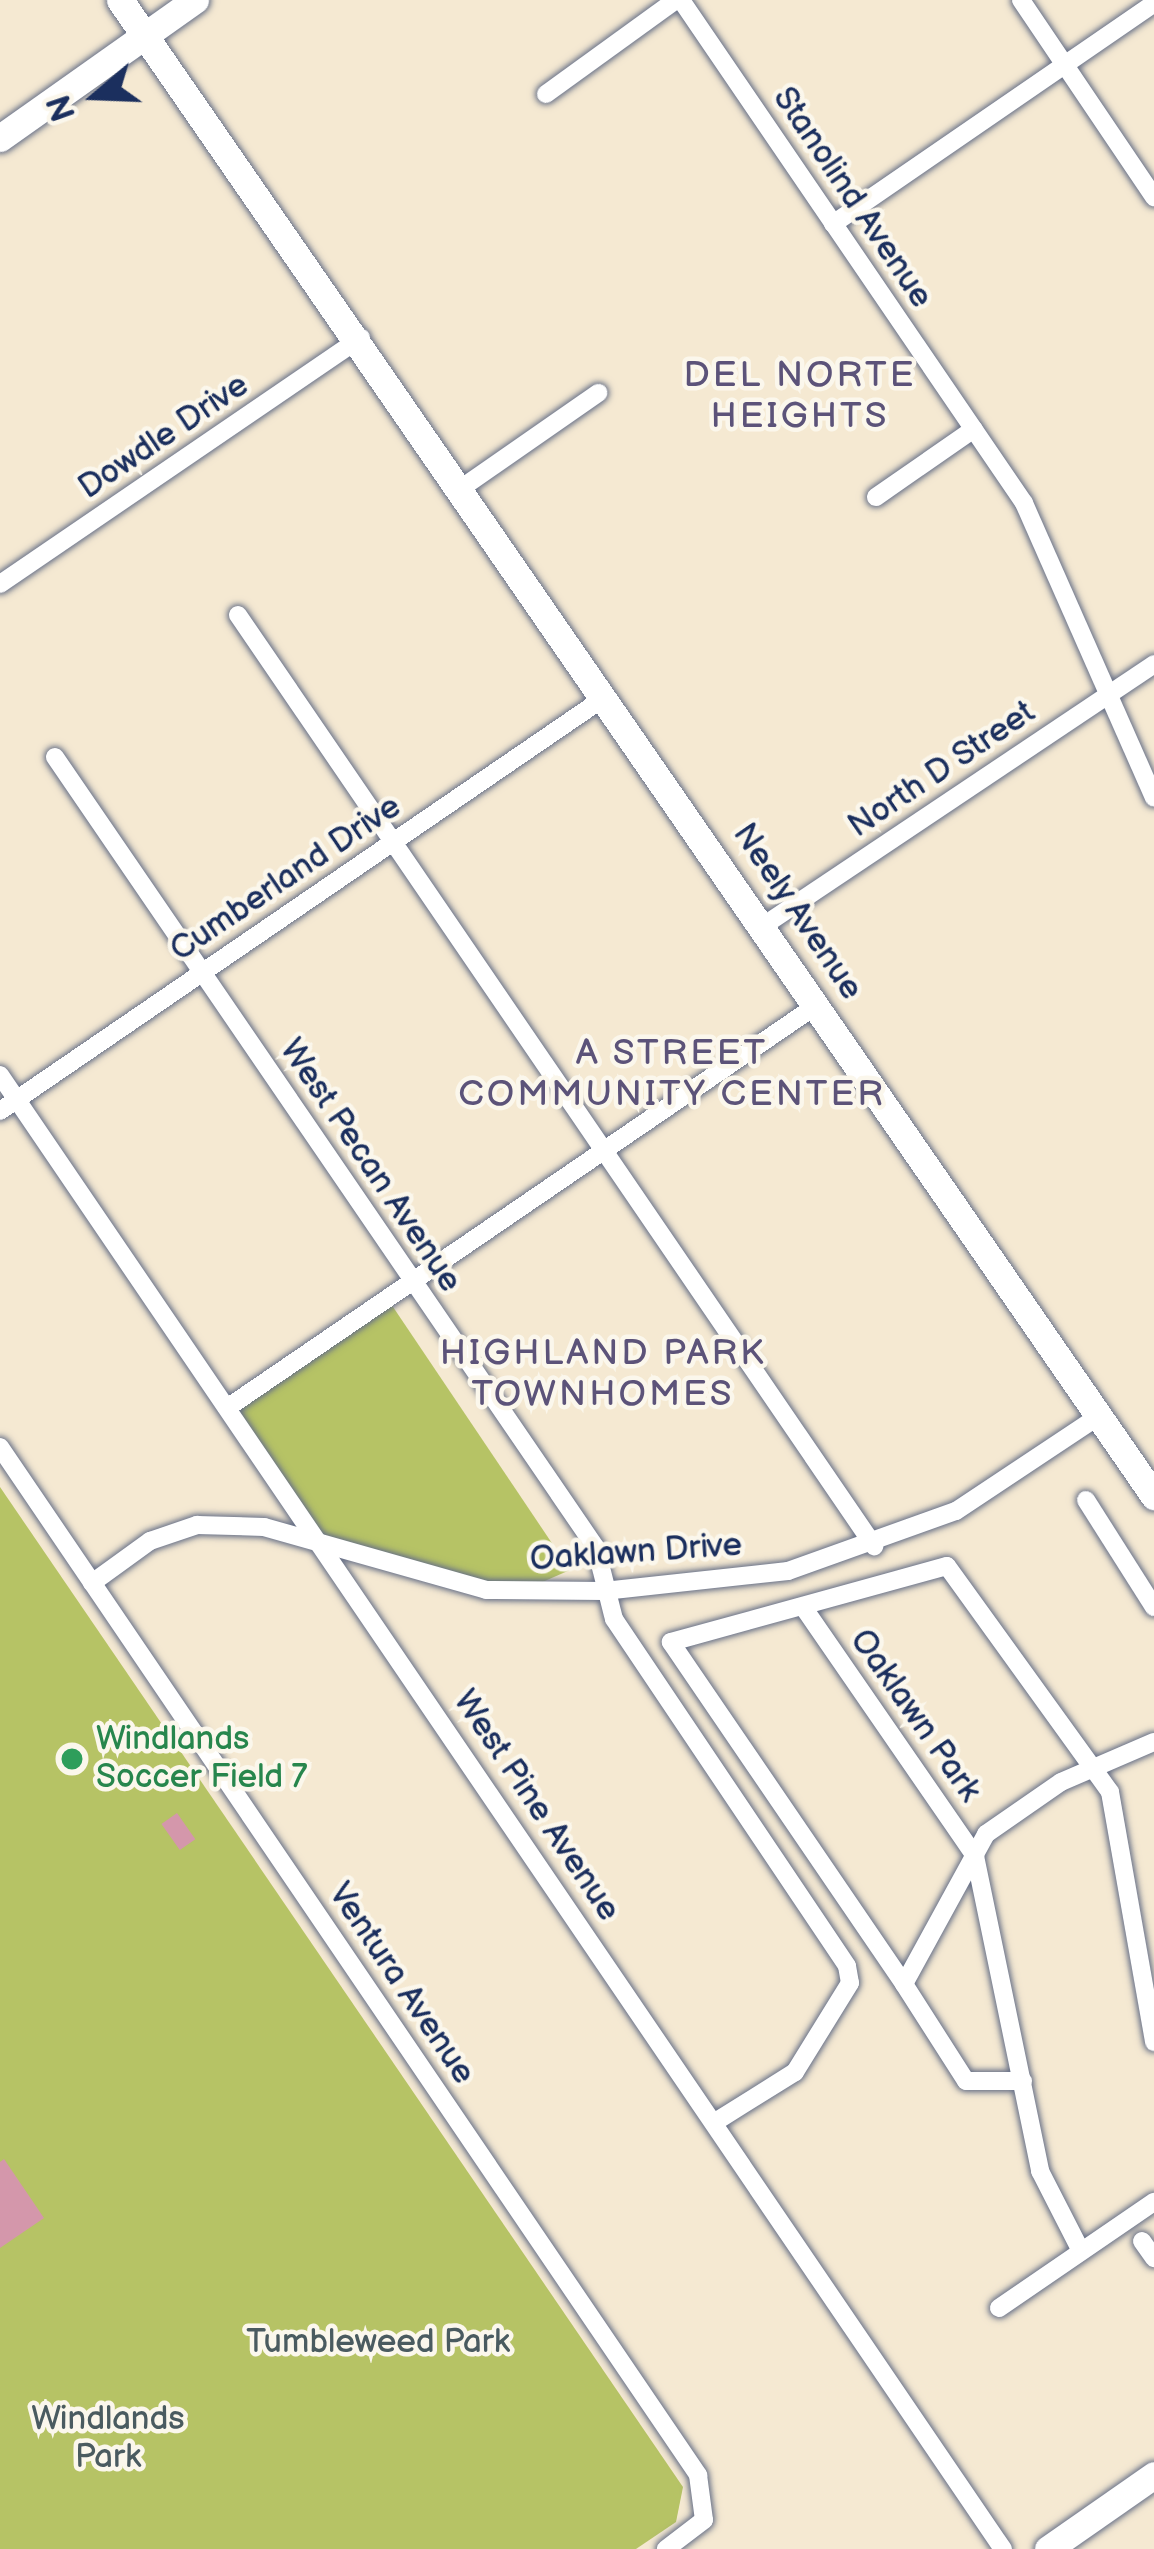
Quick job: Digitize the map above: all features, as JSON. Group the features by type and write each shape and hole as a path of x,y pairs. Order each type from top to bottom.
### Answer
{"street":[{"name":"Neely Avenue","path":"120,0 361,338 1154,1496"},
{"path":"0,138 149,38 196,0"},
{"name":"Stanolind Avenue","path":"546,94 678,0 1024,503 1154,798"},
{"path":"1021,0 1154,197"},
{"path":"833,224 1154,3"},
{"name":"Dowdle Drive","path":"0,584 361,338"},
{"path":"463,487 598,393"},
{"path":"876,497 974,429"},
{"path":"238,615 874,1546"},
{"name":"North D Street","path":"763,926 1154,664"},
{"name":"Cumberland Drive","path":"8,1105 605,697"},
{"name":"West Pecan Avenue","path":"55,757 596,1548 604,1591 851,1978 795,2072 715,2122"},
{"path":"227,1408 817,1005"},
{"name":"West Pine Avenue","path":"0,1075 8,1105 227,1408 1003,2549"},
{"name":"Oaklawn Drive","path":"92,1583 150,1541 197,1525 264,1526 486,1590 604,1591 788,1571 874,1546 956,1511 1100,1416"},
{"name":"Ventura Avenue","path":"0,1448 698,2475 704,2520 666,2549"},
{"path":"1086,1500 1154,1607"},
{"path":"1023,2081 966,2081 904,1984 670,1653 681,1631 806,1611 947,1566 1110,1792 1154,2042"},
{"name":"Oaklawn Park","path":"806,1611 975,1856 1040,2171 1081,2251"},
{"name":"Oaklawn Park","path":"904,1984 986,1834 1090,1770 1154,1742"},
{"path":"998,2308 1154,2203"},
{"path":"1048,2549 1154,2475"}],"green space":[{"path":"387,1298 570,1570 522,1591 322,1546 228,1407"},
{"name":"Tumbleweed Park","path":"0,1487 683,2487 676,2522 636,2549 0,2549"}],"building":[{"path":"177,1813 195,1839 180,1850 161,1824"},
{"path":"4,2159 44,2218 0,2248 0,2162"}],"place":[{"name":"Windlands Soccer Field 7","path":"72,1759"}],"district":[{"name":"DEL NORTE HEIGHTS","path":"800,396"},
{"name":"A STREET COMMUNITY CENTER","path":"672,1074"},
{"name":"HIGHLAND PARK TOWNHOMES","path":"603,1374"}],"park label":[{"name":"Windlands Park","path":"108,2439"}]}
